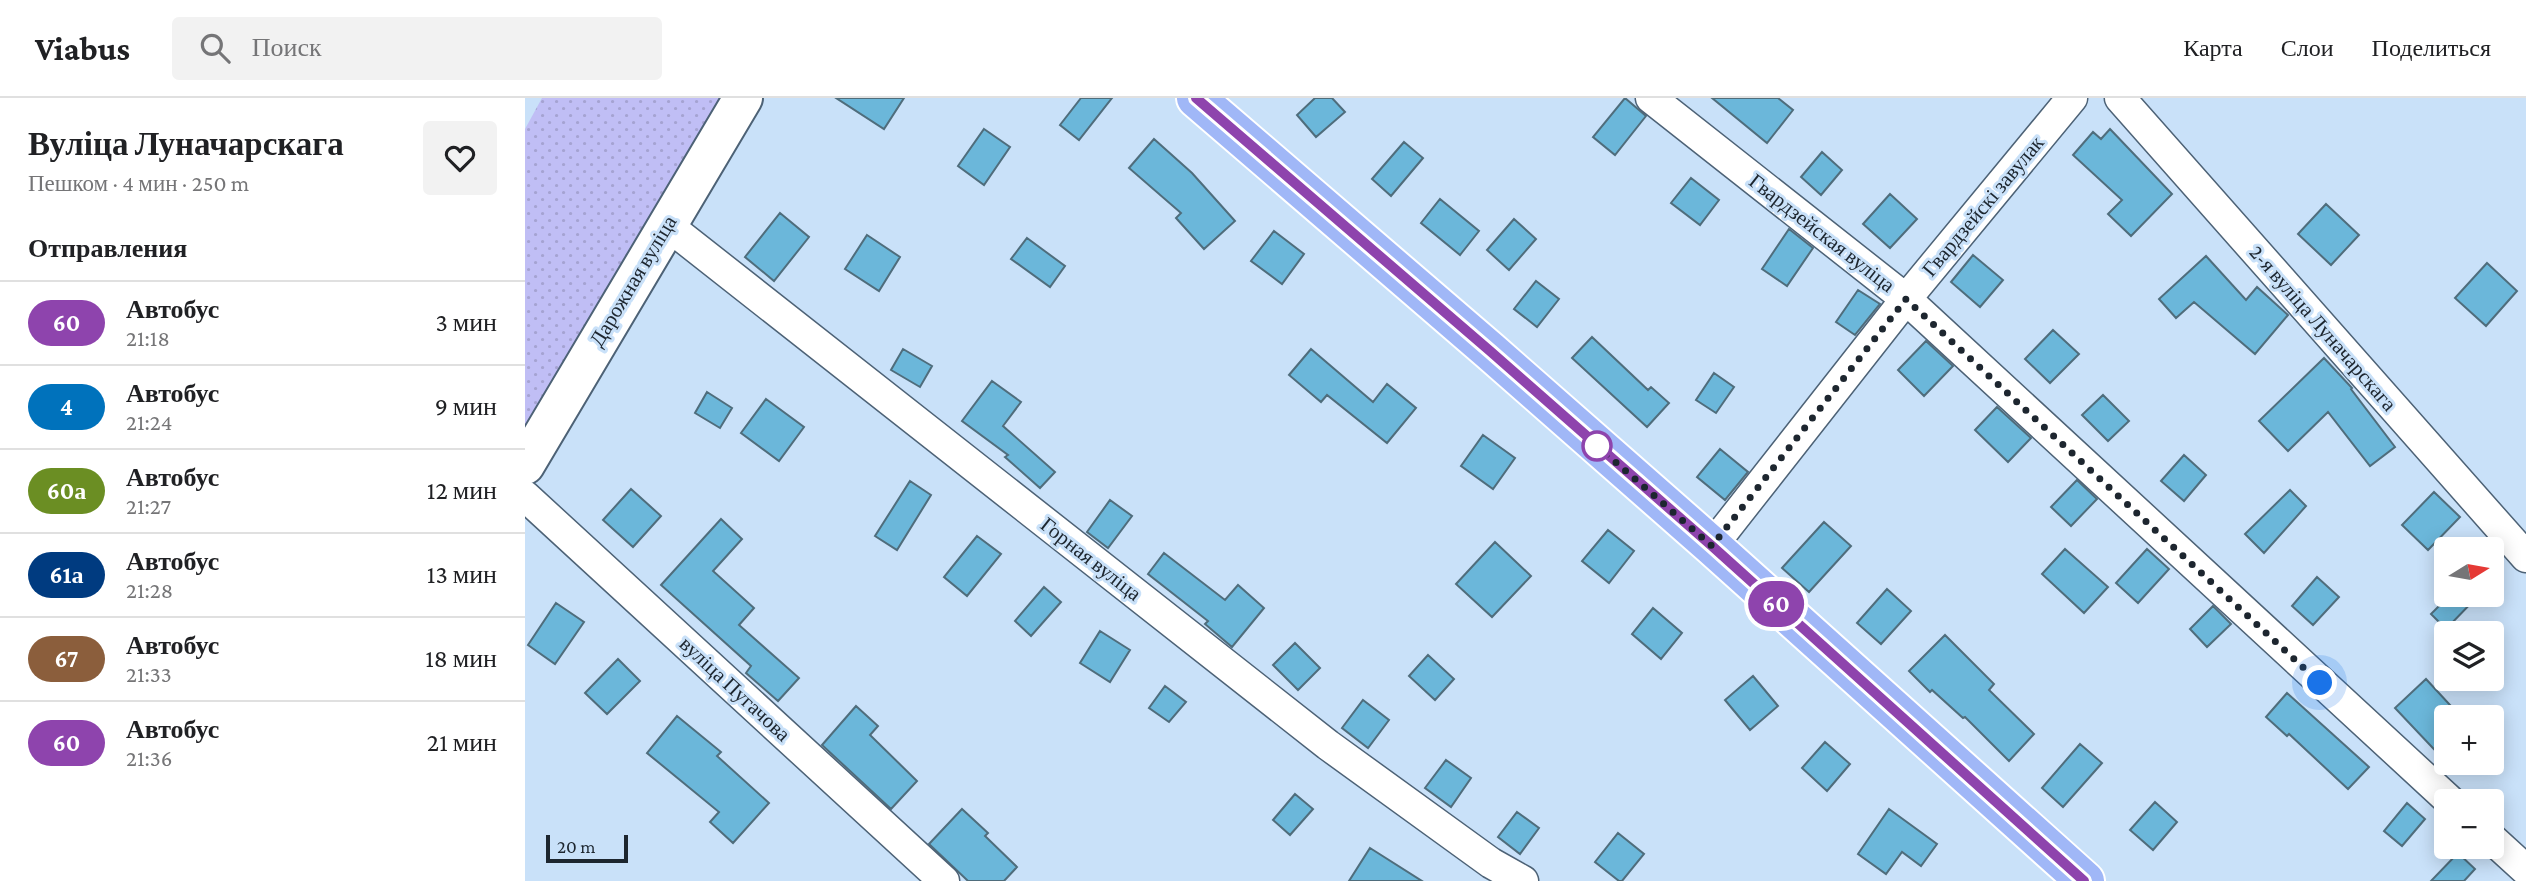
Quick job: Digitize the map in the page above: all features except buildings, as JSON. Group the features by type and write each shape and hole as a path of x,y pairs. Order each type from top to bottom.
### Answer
{"main road":[{"path":"1196,98 1712,546 2085,881"}],"street":[{"name":"Дарожная вуліца","path":"525,465 743,98"},
{"name":"Гвардзейская вуліца","path":"1651,98 1906,299 2437,789"},
{"name":"Гвардзейскі завулак","path":"1712,546 1906,299 2072,98"},
{"name":"2-я вуліца Луначарскага","path":"2120,98 2526,557"},
{"name":"Горная вуліца","path":"667,225 1328,746 1491,863 1523,881"},
{"name":"вуліца Пугачова","path":"525,496 944,881"},
{"path":"2504,850 2526,870"}],"shaded area":[{"path":"542,98 722,98 525,428 525,129"}],"bus line":[{"name":"60","path":"1196,98 1712,546 2084,881"}],"route":[{"path":"1597,446 1712,546 1906,299 2320,683"}]}
